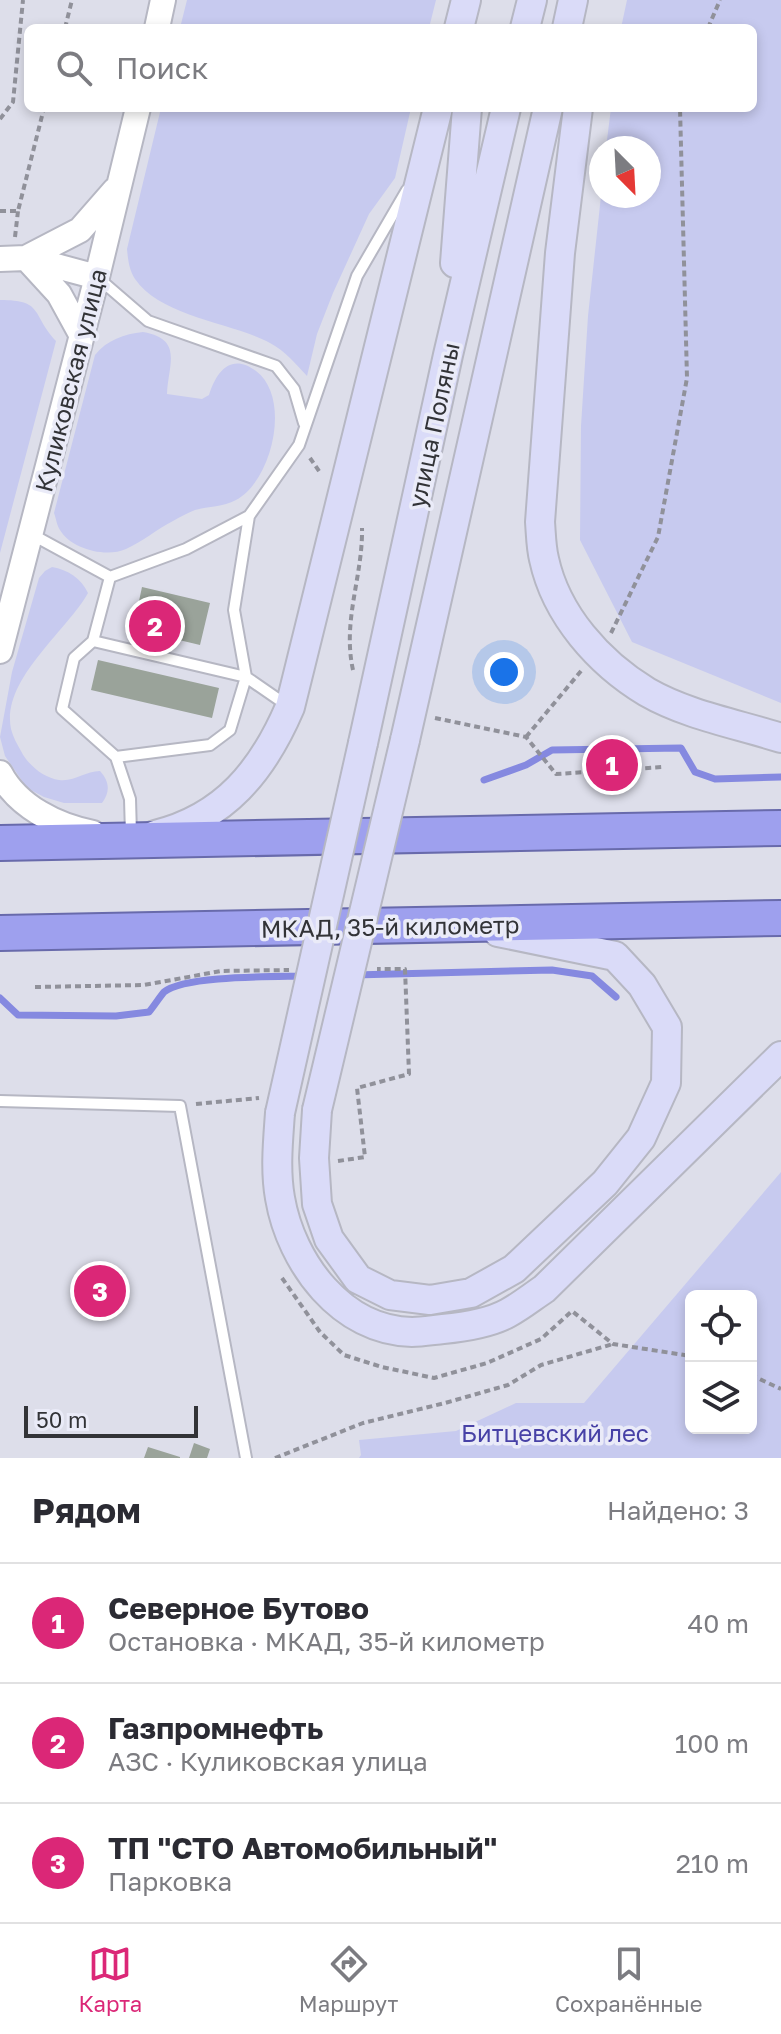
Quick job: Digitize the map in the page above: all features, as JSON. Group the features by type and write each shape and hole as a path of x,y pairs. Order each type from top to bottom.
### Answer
{"highway":[{"path":"0,843 781,828"},
{"name":"МКАД, 35-й километр","path":"0,933 781,918"}],"main road":[{"path":"460,24 466,0"},
{"path":"474,24 476,0"},
{"path":"526,24 532,0"},
{"path":"568,24 573,0"},
{"path":"584,0 584,24"},
{"path":"131,840 178,829 219,805 254,775 275,741 290,707 437,112"},
{"path":"448,355 467,112"},
{"name":"улица Поляны","path":"505,112 280,1113 277,1167 281,1201 296,1245 314,1278 338,1304 375,1325 411,1332 461,1327 507,1314 544,1289 781,1056"},
{"name":"улица Поляны","path":"458,924 615,956 642,985 667,1027 666,1083 641,1138 605,1183 514,1269 471,1293 430,1300 390,1295 358,1279 329,1239 317,1204 314,1158 317,1110 405,740 547,112"},
{"path":"578,112 560,253 540,522 544,559 554,590 568,617 597,652 649,692 685,709 781,738"}],"street":[{"path":"158,24 163,0"},
{"name":"Куликовская улица","path":"0,651 137,112"},
{"path":"26,258 80,230 119,184"},
{"path":"26,258 59,294 82,336"},
{"path":"0,259 26,258 97,277"},
{"path":"0,773 6,785 25,804 68,829 131,840"}],"lane":[{"path":"116,757 210,745 230,730 246,677 234,610 249,516 299,445 357,276 423,164"},
{"path":"97,277 148,321 276,366 294,389 305,425"},
{"path":"31,534 110,577 186,549 249,516"},
{"path":"110,577 93,641 74,658 62,709 116,757 130,799 131,840"},
{"path":"93,641 246,677 290,707"},
{"path":"0,1101 180,1106 246,1458"}],"path":[{"path":"0,119 13,102 23,0"},
{"path":"66,24 72,0"},
{"path":"710,24 720,0"},
{"path":"0,211 18,211 43,112"},
{"path":"526,737 606,642 658,537 687,378 680,112"},
{"path":"429,718 526,737 556,774 663,767"},
{"path":"329,1163 365,1157 357,1088 409,1074 405,969 374,969"},
{"path":"35,987 144,985 221,971 298,970"},
{"path":"572,1311 613,1344"},
{"path":"275,1458 363,1423 508,1385 541,1365 613,1344 685,1355"},
{"path":"757,1378 781,1389"}],"green space":[{"path":"187,0 436,0 430,24 181,24"},
{"path":"627,0 781,0 781,703 632,642 580,540 581,426 588,316 600,208 661,208 661,136 608,136 610,112 757,112 757,24 622,24"},
{"path":"160,112 410,112 395,178 369,214 333,293 317,334 307,376 270,343 179,310 147,292 133,276 127,249"},
{"path":"0,300 30,306 56,341 0,553"},
{"path":"143,332 156,335 169,347 171,363 167,394 202,399 209,395 220,372 226,367 239,364 256,371 267,384 273,400 273,438 259,476 249,490 236,500 189,512 126,549 99,552 80,547 65,537 54,513 95,355 116,339"},
{"path":"52,567 73,576 88,593 25,675 11,711 11,729 28,761 48,777 65,780 100,771 108,787 102,803 64,803 27,788 5,756 0,737 12,672 39,578"},
{"name":"Битцевский лес","path":"781,1172 781,1458 359,1458 359,1440 456,1431 516,1403 584,1403"}],"building":[{"path":"142,587 210,603 200,645 133,629"},
{"path":"98,660 219,688 212,718 91,690"},
{"path":"194,1443 210,1449 207,1458 189,1458"},
{"path":"148,1447 180,1457 180,1458 144,1458"}],"waterway":[{"path":"484,780 526,765 552,750 681,748 695,772 715,779 781,777"},
{"path":"354,975 552,970 592,976 616,997"},
{"path":"0,998 18,1015 116,1016 149,1012 164,992 191,982 306,976"}],"place":[{"name":"Газпромнефть","path":"155,626"},
{"name":"Северное Бутово","path":"612,765"},
{"name":"ТП \"СТО Автомобильный\"","path":"100,1291"}]}
